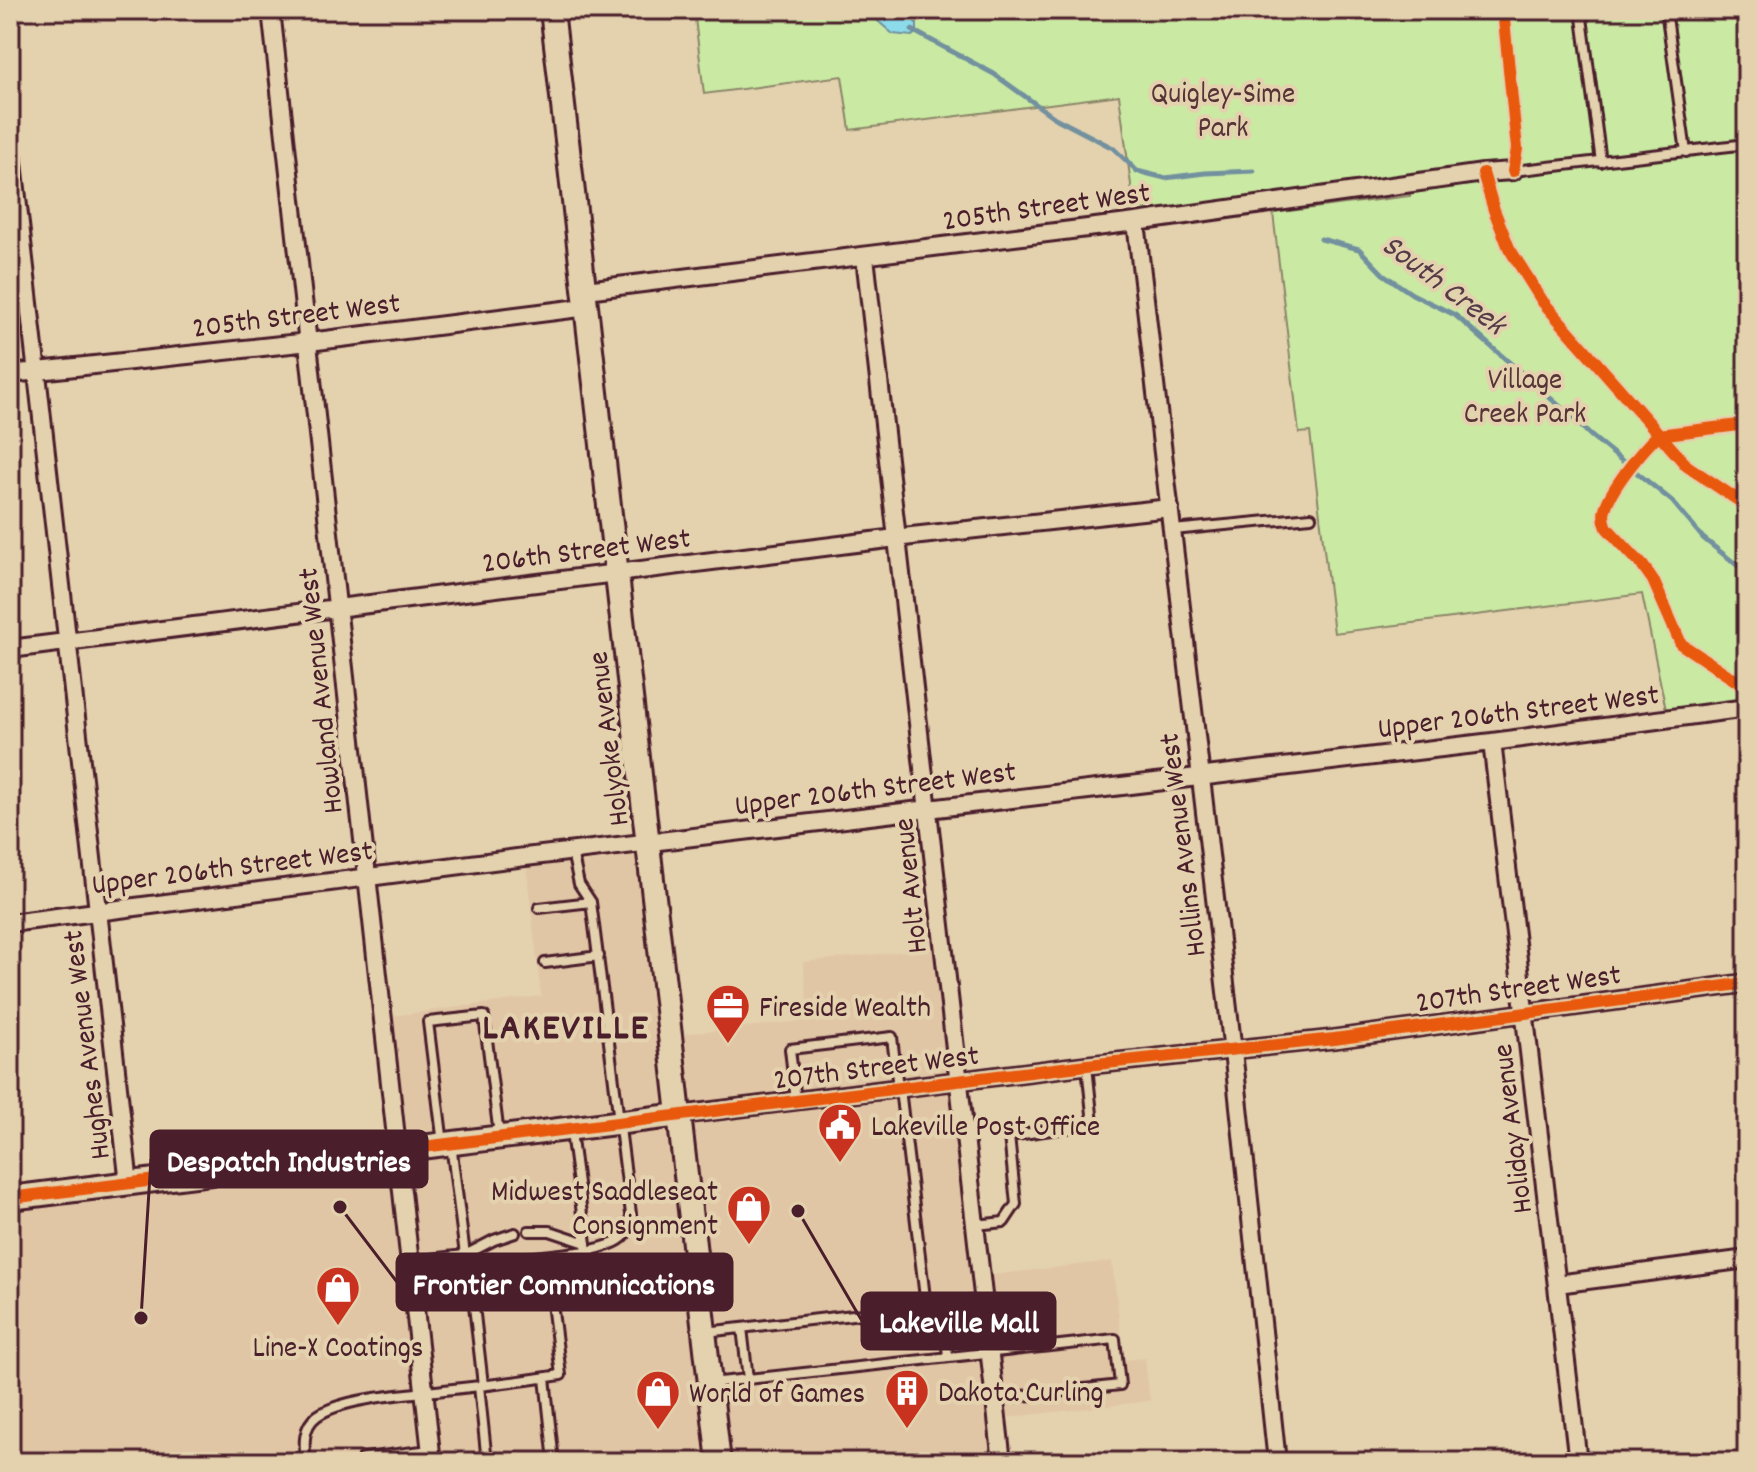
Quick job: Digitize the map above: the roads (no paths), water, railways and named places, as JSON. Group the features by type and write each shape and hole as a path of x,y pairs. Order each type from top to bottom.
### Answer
{"street":[{"name":"Howland Avenue West","path":"271,10 431,1458"},
{"name":"Holyoke Avenue","path":"552,10 719,1462"},
{"name":"Hughes Avenue West","path":"10,136 129,1184"},
{"name":"205th Street West","path":"10,374 309,342 865,257 1513,171"},
{"name":"Hollins Avenue West","path":"1136,222 1202,775 1277,1462"},
{"name":"Holt Avenue","path":"865,257 1002,1462"},
{"name":"206th Street West","path":"10,649 338,606 1170,508"},
{"name":"Upper 206th Street West","path":"10,923 1202,775 1492,742 1747,708"},
{"name":"Holiday Avenue","path":"1492,742 1578,1462"},
{"name":"207th Street West","path":"10,1198 1087,1065 1334,1039 1747,983"},
{"path":"1557,1284 1747,1259"},
{"path":"365,1462 431,1458"}],"lane":[{"path":"1581,10 1601,162"},
{"path":"1666,10 1686,152"},
{"path":"1513,171 1747,144"},
{"path":"1173,530 1311,517"},
{"path":"465,1255 482,1263 611,1246 621,1241 632,1224 591,902 579,884 572,852"},
{"path":"539,908 591,902"},
{"path":"545,963 599,956"},
{"path":"465,1255 428,1022 484,1016 499,1138"},
{"path":"796,1102 790,1049 892,1037 926,1306"},
{"path":"975,1225 1004,1222 1016,1204 1009,1136 1093,1124 1087,1065"},
{"path":"570,1128 586,1247"},
{"path":"529,1231 560,1233 586,1247"},
{"path":"411,1261 465,1255 515,1233"},
{"path":"306,1462 305,1434 318,1416 372,1399 425,1392 481,1386 545,1378 561,1375 550,1287 473,1297 481,1386 487,1462"},
{"path":"705,1333 983,1300"},
{"path":"943,1305 948,1357"},
{"path":"742,1328 748,1379"},
{"path":"711,1383 1115,1339 1120,1385 994,1399"},
{"path":"545,1378 554,1462"}],"water":[{"path":"865,10 904,10 917,24 917,32 912,36 893,34"}],"waterway":[{"name":"South Creek","path":"912,30 994,74 1055,118 1113,148 1137,171 1165,178 1254,171"},
{"name":"South Creek","path":"1321,239 1359,249 1383,274 1412,294 1455,315 1590,435 1672,501 1703,538 1747,573"}],"place":[{"name":"Fireside Wealth","path":"728,1045"},
{"name":"Lakeville Post Office","path":"840,1164"},
{"name":"Frontier Communications","path":"340,1207"},
{"name":"Lakeville Mall","path":"798,1211"},
{"name":"Midwest Saddleseat Consignment","path":"749,1246"},
{"name":"Despatch Industries","path":"141,1318"},
{"name":"Line-X Coatings","path":"338,1327"},
{"name":"Dakota Curling","path":"907,1430"},
{"name":"World of Games","path":"658,1431"}],"district":[{"name":"LAKEVILLE","path":"566,1025"}],"park label":[{"name":"Quigley-Sime Park","path":"1223,109"},
{"name":"Village Creek Park","path":"1525,395"}]}
